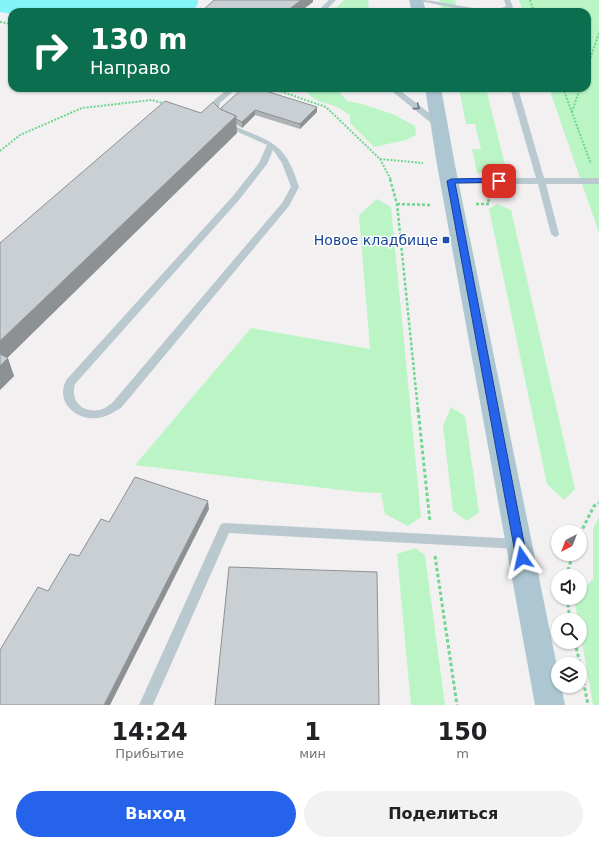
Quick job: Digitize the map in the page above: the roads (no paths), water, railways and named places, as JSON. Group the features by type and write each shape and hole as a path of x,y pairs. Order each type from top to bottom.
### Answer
{"main road":[{"path":"434,92 550,705"}],"lane":[{"path":"324,8 332,0"},
{"path":"424,0 468,8"},
{"path":"228,92 217,102 214,112 218,119 271,145 282,155 295,187 286,204 117,405 106,412 92,415 80,412 71,406 68,396 69,385 76,375 236,198 263,164 271,145"},
{"path":"397,92 440,127"},
{"path":"515,92 541,181 554,234"},
{"path":"448,173 541,181 598,181"},
{"path":"146,705 225,528 519,544"}],"water":[{"path":"0,0 198,0 198,4 194,8 8,8 8,13 0,12"}],"place":[{"name":"Новое кладбище","path":"446,240"}]}
